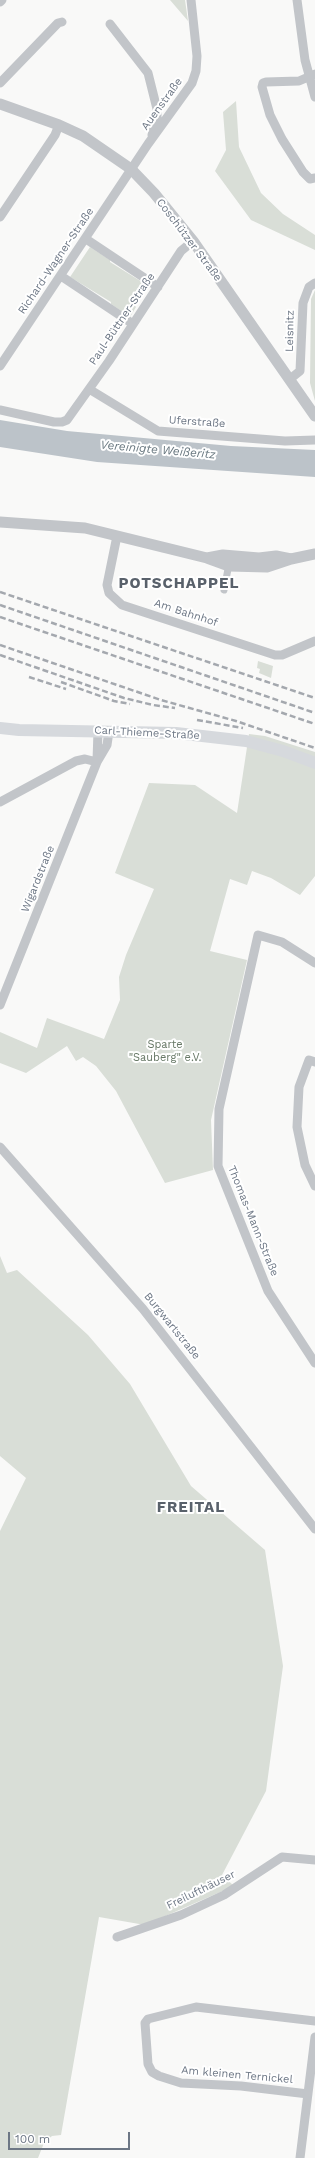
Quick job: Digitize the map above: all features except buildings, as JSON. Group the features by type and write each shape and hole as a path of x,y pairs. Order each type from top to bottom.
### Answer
{"main road":[{"name":"Carl-Thieme-Straße","path":"0,728 19,730 176,733 246,741 283,751 315,763"}],"street":[{"name":"Auenstraße","path":"131,169 192,84 196,71 197,56 191,0"},
{"path":"297,0 315,97"},
{"path":"0,83 58,23 62,22"},
{"path":"110,24 148,73 157,109 157,118 151,140"},
{"path":"312,76 299,81 266,82 263,83 262,87 270,115 282,139 302,172 310,179 315,178"},
{"name":"Coschützer Straße","path":"0,104 60,125 84,136 131,169 154,193 193,241 315,416"},
{"path":"0,217 55,135 60,125"},
{"name":"Richard-Wagner-Straße","path":"0,366 86,239 131,169"},
{"path":"86,239 158,287"},
{"name":"Paul-Büttner-Straße","path":"0,410 62,422 67,420 158,287 181,250 193,241"},
{"path":"61,276 133,324"},
{"name":"Leisnitz","path":"290,379 300,372 303,303 309,287 315,283"},
{"name":"Uferstraße","path":"89,389 158,431 285,441 315,440"},
{"path":"0,522 68,526 116,540 207,558 229,566 256,568 275,566 291,559 315,554"},
{"name":"Am Bahnhof","path":"116,540 107,584 109,593 122,605 275,655 282,655 315,641"},
{"path":"224,590 228,569"},
{"name":"Wigardstraße","path":"0,1005 97,762 107,745 104,731"},
{"path":"0,802 76,761 85,759 97,762"},
{"name":"Thomas-Mann-Straße","path":"315,963 282,942 258,935 219,1109 218,1166 268,1291 315,1362"},
{"path":"312,1061 299,1087 296,1127 305,1164 315,1186"},
{"name":"Burgwartstraße","path":"0,1147 143,1309 315,1529"},
{"name":"Freilufthäuser","path":"117,1937 174,1918 224,1895 282,1857 315,1860"},
{"name":"Am kleinen Ternickel","path":"308,2094 241,2086 181,2083 164,2078 152,2072 148,2064 145,2023 148,2019 196,2007 315,2021"},
{"path":"300,2158 315,2037"}],"green space":[{"path":"170,0 185,0 188,21"},
{"path":"236,101 239,147 261,193 283,214 315,235 315,250 251,220 215,171 226,150 223,112"},
{"path":"90,247 110,260 110,262 150,287 134,305 136,307 130,317 111,304 111,302 70,277"},
{"path":"315,290 315,401 310,383 311,299"},
{"path":"258,661 273,666 271,678 259,673 260,669 257,668"},
{"name":"Sparte \"Sauberg\" e.V.","path":"249,734 265,736 315,752 315,876 300,895 271,878 252,871 247,885 230,879 210,951 247,960 211,1120 213,1170 165,1183 116,1091 96,1066 83,1057 76,1061 67,1046 26,1073 0,1063 0,1032 37,1048 47,1018 104,1039 120,1000 119,977 126,955 154,889 115,873 149,783 195,785 237,813"},
{"path":"0,1256 7,1273 17,1270 88,1335 130,1384 191,1486 265,1550 283,1666 266,1791 222,1875 234,1886 145,1925 99,1917 61,2135 52,2136 44,2143 38,2158 0,2158 0,1531 26,1478 0,1456"}],"water":[{"name":"Vereinigte Weißeritz","path":"0,420 67,431 231,446 315,450 315,477 97,462 0,447"}],"railway":[{"path":"0,592 315,698"},
{"path":"0,605 315,713"},
{"path":"0,617 315,724"},
{"path":"0,645 161,700 236,721 315,748"},
{"path":"0,655 124,698 153,705 175,708"},
{"path":"29,677 66,689"},
{"path":"61,682 114,701 130,704"},
{"path":"197,720 243,728"}],"district":[{"name":"POTSCHAPPEL","path":"179,584"},
{"name":"FREITAL","path":"191,1508"}]}
